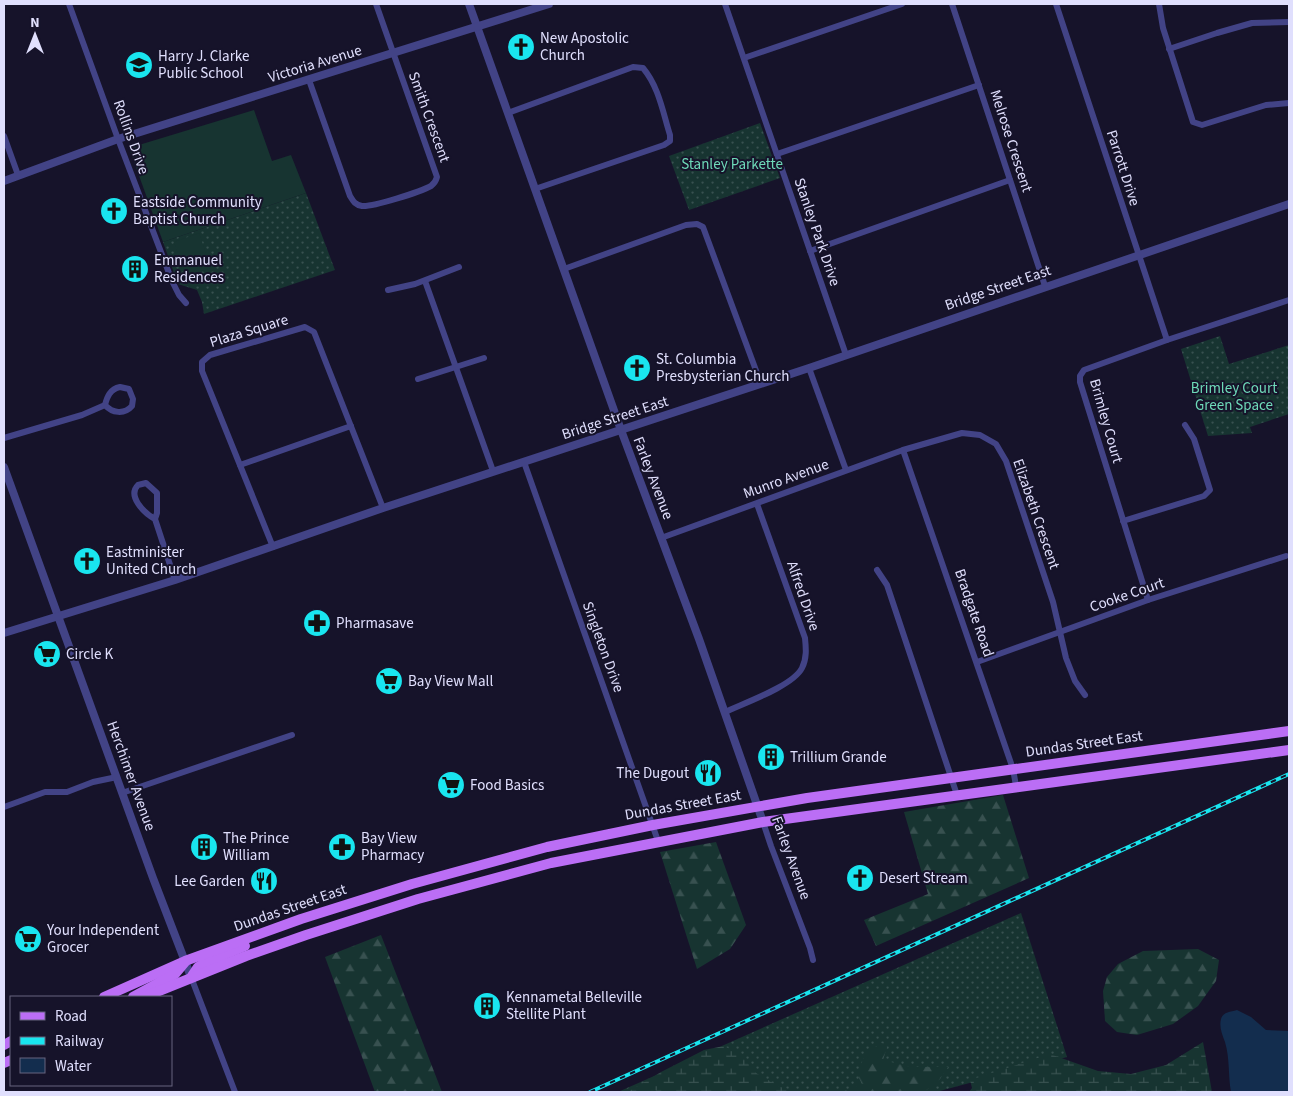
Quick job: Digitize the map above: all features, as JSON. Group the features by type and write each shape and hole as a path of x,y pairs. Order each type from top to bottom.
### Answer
{"main road":[{"name":"Dundas Street East","path":"106,996 185,961 260,933 334,908 547,847 653,825 807,798 1289,730"},
{"path":"1254,735 1258,754"},
{"path":"1157,748 1162,767"},
{"name":"Dundas Street East","path":"146,996 191,977 298,937 418,899 551,863 763,822 1289,750"},
{"path":"807,798 809,815"},
{"path":"191,977 198,967 245,945 260,933"},
{"path":"135,996 175,974 185,961"}],"street":[{"name":"Rollins Drive","path":"69,4 172,282 186,303"},
{"path":"376,4 393,54"},
{"name":"Farley Avenue","path":"469,4 813,960"},
{"name":"Victoria Avenue","path":"4,181 118,139 549,4"},
{"name":"Stanley Park Drive","path":"725,4 846,355"},
{"path":"744,58 902,4"},
{"name":"Melrose Crescent","path":"952,4 1045,286"},
{"name":"Parrott Drive","path":"1056,4 1167,340"},
{"path":"1159,4 1169,49 1193,122 1197,125 1202,125 1266,105 1289,103"},
{"path":"1169,49 1252,23 1289,22"},
{"name":"Smith Crescent","path":"309,80 354,203 362,206 394,200 429,187 435,182 437,177 393,54"},
{"path":"508,113 633,67 644,68 651,78 670,135 670,141 664,145 536,189"},
{"path":"777,154 979,85"},
{"path":"4,136 18,175"},
{"path":"810,250 1010,180"},
{"name":"Bridge Street East","path":"4,633 175,580 383,508 809,368 1138,254 1289,204"},
{"path":"564,269 686,225 697,224 703,227 761,384"},
{"path":"388,290 425,281 459,267"},
{"path":"425,281 494,471"},
{"name":"Brimley Court","path":"1148,600 1080,382 1080,376 1084,370 1167,340 1289,300"},
{"name":"Plaza Square","path":"273,547 202,371 202,362 210,355 305,327 310,328 314,332 383,508"},
{"path":"418,380 455,366 484,358"},
{"name":"Munro Avenue","path":"661,538 846,470 809,368"},
{"path":"4,438 82,415 105,405 108,395 116,388 129,389 133,399 132,406 129,409 123,412 114,412 105,405"},
{"path":"1123,521 1204,496 1210,490 1194,439 1185,425"},
{"path":"240,465 351,426"},
{"name":"Elizabeth Crescent","path":"846,470 903,450 962,433 980,434 996,444 1006,461 1053,602 1071,674 1085,695"},
{"name":"Bradgate Road","path":"903,450 1013,769 1016,786"},
{"name":"Singleton Drive","path":"524,462 658,841"},
{"name":"Herchimer Avenue","path":"4,467 122,792 235,1092"},
{"path":"155,519 138,504 134,497 134,492 138,485 146,483 157,493 158,503 155,519 175,580"},
{"name":"Alfred Drive","path":"725,712 791,682 802,669 807,654 805,638 757,504"},
{"name":"Cooke Court","path":"977,662 1148,600 1286,556"},
{"path":"877,570 887,585 957,795"},
{"path":"122,792 292,734"},
{"path":"4,807 45,792 67,792 93,782 117,777"}],"green space":[{"path":"254,110 272,161 291,155 306,193 163,242 129,148"},
{"name":"Stanley Parkette","path":"760,123 780,178 689,210 669,156"},
{"path":"306,193 335,270 204,314 197,290 178,284 163,242"},
{"path":"199,233 211,268 186,277 174,242"},
{"name":"Brimley Court Green Space","path":"1220,336 1229,364 1289,345 1289,414 1250,427 1252,433 1208,436 1181,349"},
{"path":"1003,795 1029,878 876,946 864,920 928,894 904,812"},
{"path":"716,842 746,925 730,949 697,969 660,852"},
{"path":"1021,913 1067,1057 936,1092 618,1092"},
{"path":"381,935 442,1092 375,1092 325,957"},
{"path":"1198,949 1219,960 1216,981 1198,1006 1173,1024 1137,1035 1117,1032 1105,1021 1103,991 1107,977 1118,964 1143,951"},
{"path":"1203,1042 1212,1092 969,1092 972,1088 970,1080 1050,1054 1098,1071 1131,1074 1166,1065"},
{"path":"882,1043 887,1047 883,1060 911,1067 948,1067 940,1079 924,1092 842,1092 862,1084 857,1074 866,1052"},
{"path":"724,1046 741,1055 756,1073 780,1087 801,1092 660,1092 655,1090 628,1092 661,1072 704,1050"}],"water":[{"path":"1237,1010 1251,1017 1266,1030 1289,1031 1289,1092 1231,1092 1228,1055 1220,1022 1225,1014"}],"railway":[{"path":"590,1092 1289,774"}],"place":[{"name":"New Apostolic Church","path":"521,47"},
{"name":"Harry J. Clarke Public School","path":"139,65"},
{"name":"Eastside Community Baptist Church","path":"114,211"},
{"name":"Emmanuel Residences","path":"135,269"},
{"name":"St. Columbia Presbysterian Church","path":"637,368"},
{"name":"Eastminister United Church","path":"87,561"},
{"name":"Pharmasave","path":"317,623"},
{"name":"Circle K","path":"47,654"},
{"name":"Bay View Mall","path":"389,681"},
{"name":"Trillium Grande","path":"771,757"},
{"name":"The Dugout","path":"708,773"},
{"name":"Food Basics","path":"451,785"},
{"name":"The Prince William","path":"204,847"},
{"name":"Bay View Pharmacy","path":"342,847"},
{"name":"Desert Stream","path":"860,878"},
{"name":"Lee Garden","path":"264,881"},
{"name":"Your Independent Grocer","path":"28,939"},
{"name":"Kennametal Belleville Stellite Plant","path":"487,1006"}]}
